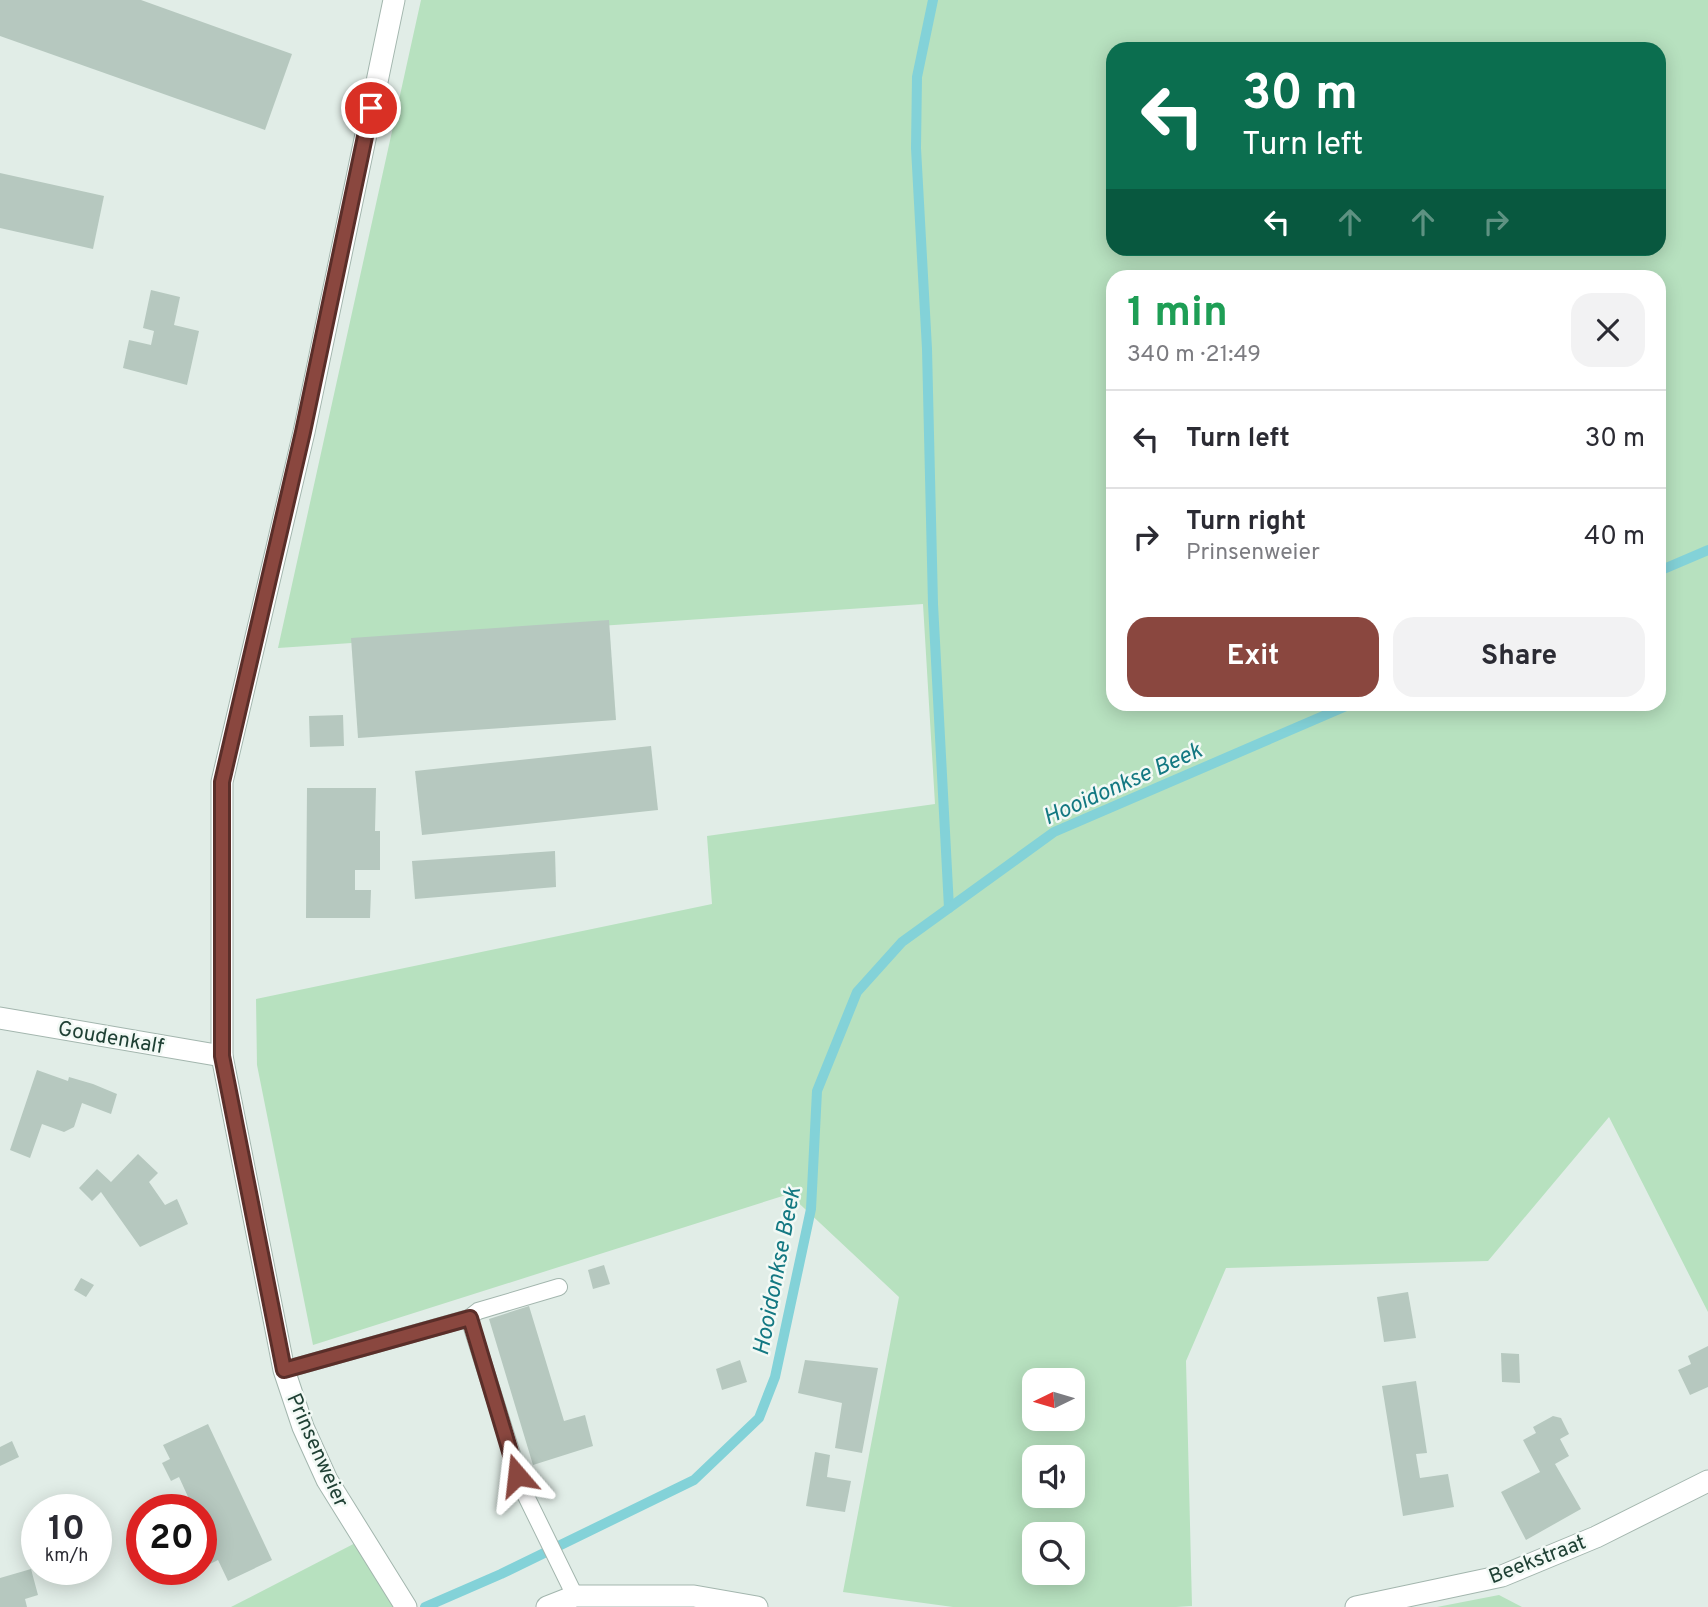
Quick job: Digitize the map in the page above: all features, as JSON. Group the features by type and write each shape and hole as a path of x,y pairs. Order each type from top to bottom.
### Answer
{"street":[{"name":"Prinsenweier","path":"394,0 306,419 222,782 222,1056 284,1370 303,1427 327,1480 403,1602"},
{"name":"Goudenkalf","path":"0,1018 222,1056"},
{"name":"Beekstraat","path":"1356,1607 1502,1576 1596,1537 1708,1481"},
{"path":"547,1607 575,1596 694,1596 757,1607"}],"lane":[{"path":"284,1370 470,1318 478,1311 559,1287"},
{"path":"470,1318 517,1475 542,1534 575,1596"}],"green space":[{"path":"421,0 1708,0 1708,1312 1609,1117 1488,1261 1226,1268 1186,1361 1192,1606 1176,1607 953,1607 843,1592 899,1297 789,1194 313,1345 257,1065 256,999 712,904 707,836 935,804 923,604 278,648"},
{"path":"367,1537 413,1607 231,1607"},
{"path":"1499,1595 1522,1607 1437,1607"}],"building":[{"path":"0,0 141,0 292,54 265,130 0,36"},
{"path":"0,173 104,196 93,249 0,228"},
{"path":"151,290 180,297 174,325 199,331 187,385 123,368 129,340 151,345 154,331 143,328"},
{"path":"609,620 616,720 358,738 351,638"},
{"path":"343,715 344,746 310,747 309,716"},
{"path":"651,746 658,810 422,835 415,771"},
{"path":"307,788 376,788 375,831 380,831 380,870 355,870 355,890 371,890 370,918 306,918"},
{"path":"555,851 556,887 415,899 412,861"},
{"path":"37,1070 68,1081 69,1077 93,1084 117,1094 111,1114 82,1103 74,1127 64,1132 42,1124 30,1158 10,1150"},
{"path":"138,1154 158,1173 149,1182 165,1205 177,1199 188,1224 140,1247 101,1192 92,1201 79,1188 97,1169 111,1182"},
{"path":"604,1265 610,1284 593,1289 588,1270"},
{"path":"81,1278 94,1285 86,1297 74,1290"},
{"path":"1408,1292 1416,1338 1384,1342 1377,1297"},
{"path":"529,1306 564,1421 585,1415 593,1446 533,1465 489,1319"},
{"path":"1708,1346 1708,1387 1690,1395 1678,1370 1691,1364 1688,1356"},
{"path":"1501,1353 1519,1354 1520,1383 1502,1382"},
{"path":"740,1360 747,1382 722,1390 716,1369"},
{"path":"805,1360 878,1368 862,1453 835,1448 842,1403 798,1393"},
{"path":"1416,1381 1427,1453 1416,1454 1420,1478 1448,1474 1454,1507 1403,1516 1382,1386"},
{"path":"1553,1416 1561,1418 1569,1434 1560,1439 1569,1456 1555,1464 1581,1509 1526,1540 1501,1492 1540,1472 1523,1440 1536,1433 1533,1427"},
{"path":"208,1424 272,1560 228,1581 217,1560 217,1494 187,1494 179,1477 171,1481 162,1463 170,1459 163,1445"},
{"path":"12,1441 19,1457 0,1466 0,1447"},
{"path":"815,1452 830,1455 827,1477 851,1481 845,1512 806,1506"},
{"path":"21,1572 21,1585 35,1585 38,1595 25,1599 27,1607 0,1607 0,1578"}],"waterway":[{"path":"933,0 917,77 916,148 927,349 933,604 949,908"},
{"name":"Hooidonkse Beek","path":"1666,568 1708,550"},
{"name":"Hooidonkse Beek","path":"425,1607 501,1574 694,1480 759,1418 775,1377 811,1209 817,1091 857,992 902,942 1054,832 1335,711"}],"route":[{"path":"371,108 303,432 222,782 222,1056 284,1370 470,1318 517,1475"}]}
